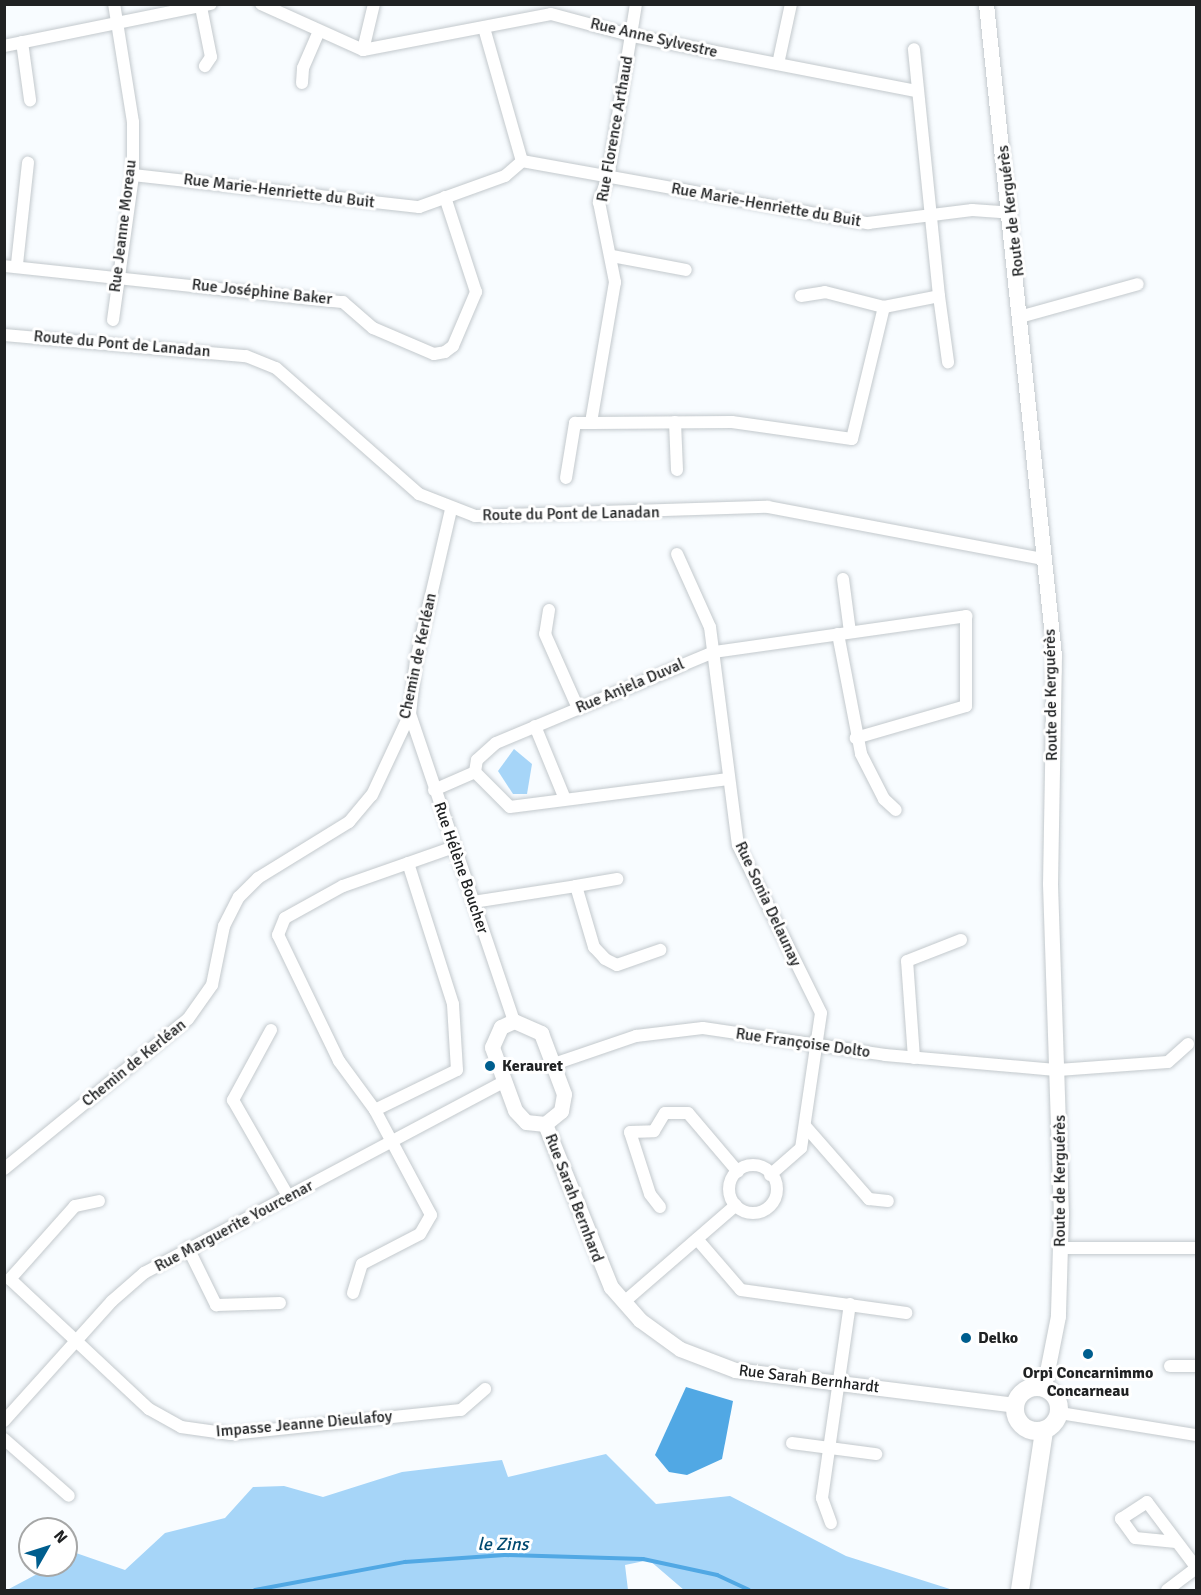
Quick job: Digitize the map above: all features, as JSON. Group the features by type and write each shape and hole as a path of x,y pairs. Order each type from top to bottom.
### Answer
{"main road":[{"path":"1020,1590 1044,1431 1059,1413 1058,1400 1044,1387 1022,1392 1015,1406 1023,1426 1044,1431"}],"street":[{"name":"Rue Jeanne Moreau","path":"113,320 115,276 133,175 133,122 120,25 114,4"},
{"path":"261,4 363,50 374,4"},
{"name":"Rue Florence Arthaud","path":"591,423 615,282 612,256 599,202 609,177 633,36 636,4"},
{"path":"778,64 791,4"},
{"name":"Route de Kerguérès","path":"986,4 1023,316 1054,655 1050,884 1058,1070 1060,1248 1058,1316 1044,1387"},
{"path":"4,46 120,25 206,6 211,57 205,66"},
{"name":"Rue Anne Sylvestre","path":"363,50 484,28 550,9 633,36 915,91"},
{"path":"484,28 522,161"},
{"path":"302,82 303,68 320,31"},
{"path":"22,42 30,100"},
{"path":"914,49 915,91 948,362"},
{"name":"Rue Marie-Henriette du Buit","path":"133,175 418,207 505,176 522,161 868,223 929,219 972,210 1011,213"},
{"path":"10,265 28,163"},
{"name":"Rue Joséphine Baker","path":"10,265 343,302 373,328 434,354 445,352 453,346 476,292 446,197"},
{"path":"612,256 686,270"},
{"path":"1023,316 1138,284"},
{"path":"801,296 825,291 884,307 939,296"},
{"path":"566,478 575,423 732,422 852,439 884,307"},
{"name":"Route du Pont de Lanadan","path":"4,335 246,356 276,368 419,494 451,510 547,517 768,507 1044,560"},
{"path":"675,422 677,470"},
{"name":"Chemin de Kerléan","path":"4,1168 188,1019 212,985 224,926 239,897 258,878 358,814 378,785 410,714 416,660 451,510"},
{"name":"Rue Sonia Delaunay","path":"677,554 710,627 738,845 821,1013 806,1127 801,1148 770,1175"},
{"path":"843,579 844,633 856,738 884,799 896,810"},
{"path":"549,610 545,634 578,708"},
{"name":"Rue Anjela Duval","path":"475,772 477,760 496,743 714,652 966,616 966,706 856,738"},
{"name":"Rue Hélène Boucher","path":"410,714 514,1021"},
{"path":"535,726 565,799"},
{"path":"434,790 475,772 510,807 728,779"},
{"path":"353,1293 362,1264 429,1224 426,1203 375,1110 339,1060 278,935 285,918 343,886 454,847"},
{"path":"375,1110 457,1070 453,1004 408,863"},
{"path":"473,902 617,879"},
{"path":"576,886 594,947 605,959 617,965 660,950"},
{"path":"914,1058 907,961 961,940"},
{"path":"514,1021 541,1033 554,1064 564,1094 561,1111 545,1124 526,1122 504,1082 492,1047 501,1027 514,1021"},
{"name":"Rue Françoise Dolto","path":"554,1064 665,1030 703,1028 914,1058 1058,1070 1168,1062 1188,1044"},
{"path":"271,1030 233,1100 288,1196"},
{"name":"Rue Marguerite Yourcenar","path":"4,1421 76,1339 144,1273 504,1082"},
{"path":"660,1207 650,1194 630,1132 654,1131 665,1113 688,1113 738,1172"},
{"name":"Rue Sarah Bernhard","path":"545,1124 595,1256 624,1302"},
{"path":"806,1127 869,1199 888,1201"},
{"path":"756,1161 770,1175 780,1191 767,1206 752,1216 736,1205 725,1189 738,1172 756,1161"},
{"path":"7,1277 75,1206 99,1201"},
{"path":"624,1302 736,1205"},
{"path":"697,1239 741,1290 906,1313"},
{"path":"188,1248 216,1305 280,1303"},
{"path":"1060,1248 1197,1248"},
{"name":"Impasse Jeanne Dieulafoy","path":"7,1277 149,1409 197,1432 231,1434 461,1410 485,1389"},
{"name":"Rue Sarah Bernhardt","path":"624,1302 681,1349 735,1370 1015,1406"},
{"path":"831,1523 822,1498 841,1384 850,1304"},
{"path":"1170,1366 1197,1366"},
{"path":"1059,1413 1197,1435"},
{"path":"4,1439 69,1496"},
{"path":"792,1443 876,1454"},
{"path":"1167,1590 1197,1568 1176,1542"}],"shaded area":[{"path":"514,749 532,764 527,794 513,794 498,771"},
{"path":"606,1454 656,1504 730,1496 846,1556 953,1590 684,1590 649,1560 625,1565 628,1590 7,1590 31,1577 78,1577 78,1554 125,1570 165,1533 225,1518 253,1487 284,1486 323,1497 402,1472 502,1460 508,1477"}],"water":[{"path":"686,1387 733,1401 722,1459 687,1475 669,1472 655,1455"}],"waterway":[{"name":"le Zins","path":"255,1590 405,1562 505,1555 643,1559 717,1575 749,1590"}],"place":[{"name":"Kerauret","path":"490,1066"},
{"name":"Delko","path":"966,1338"},
{"name":"Orpi Concarnimmo Concarneau","path":"1088,1354"}]}
